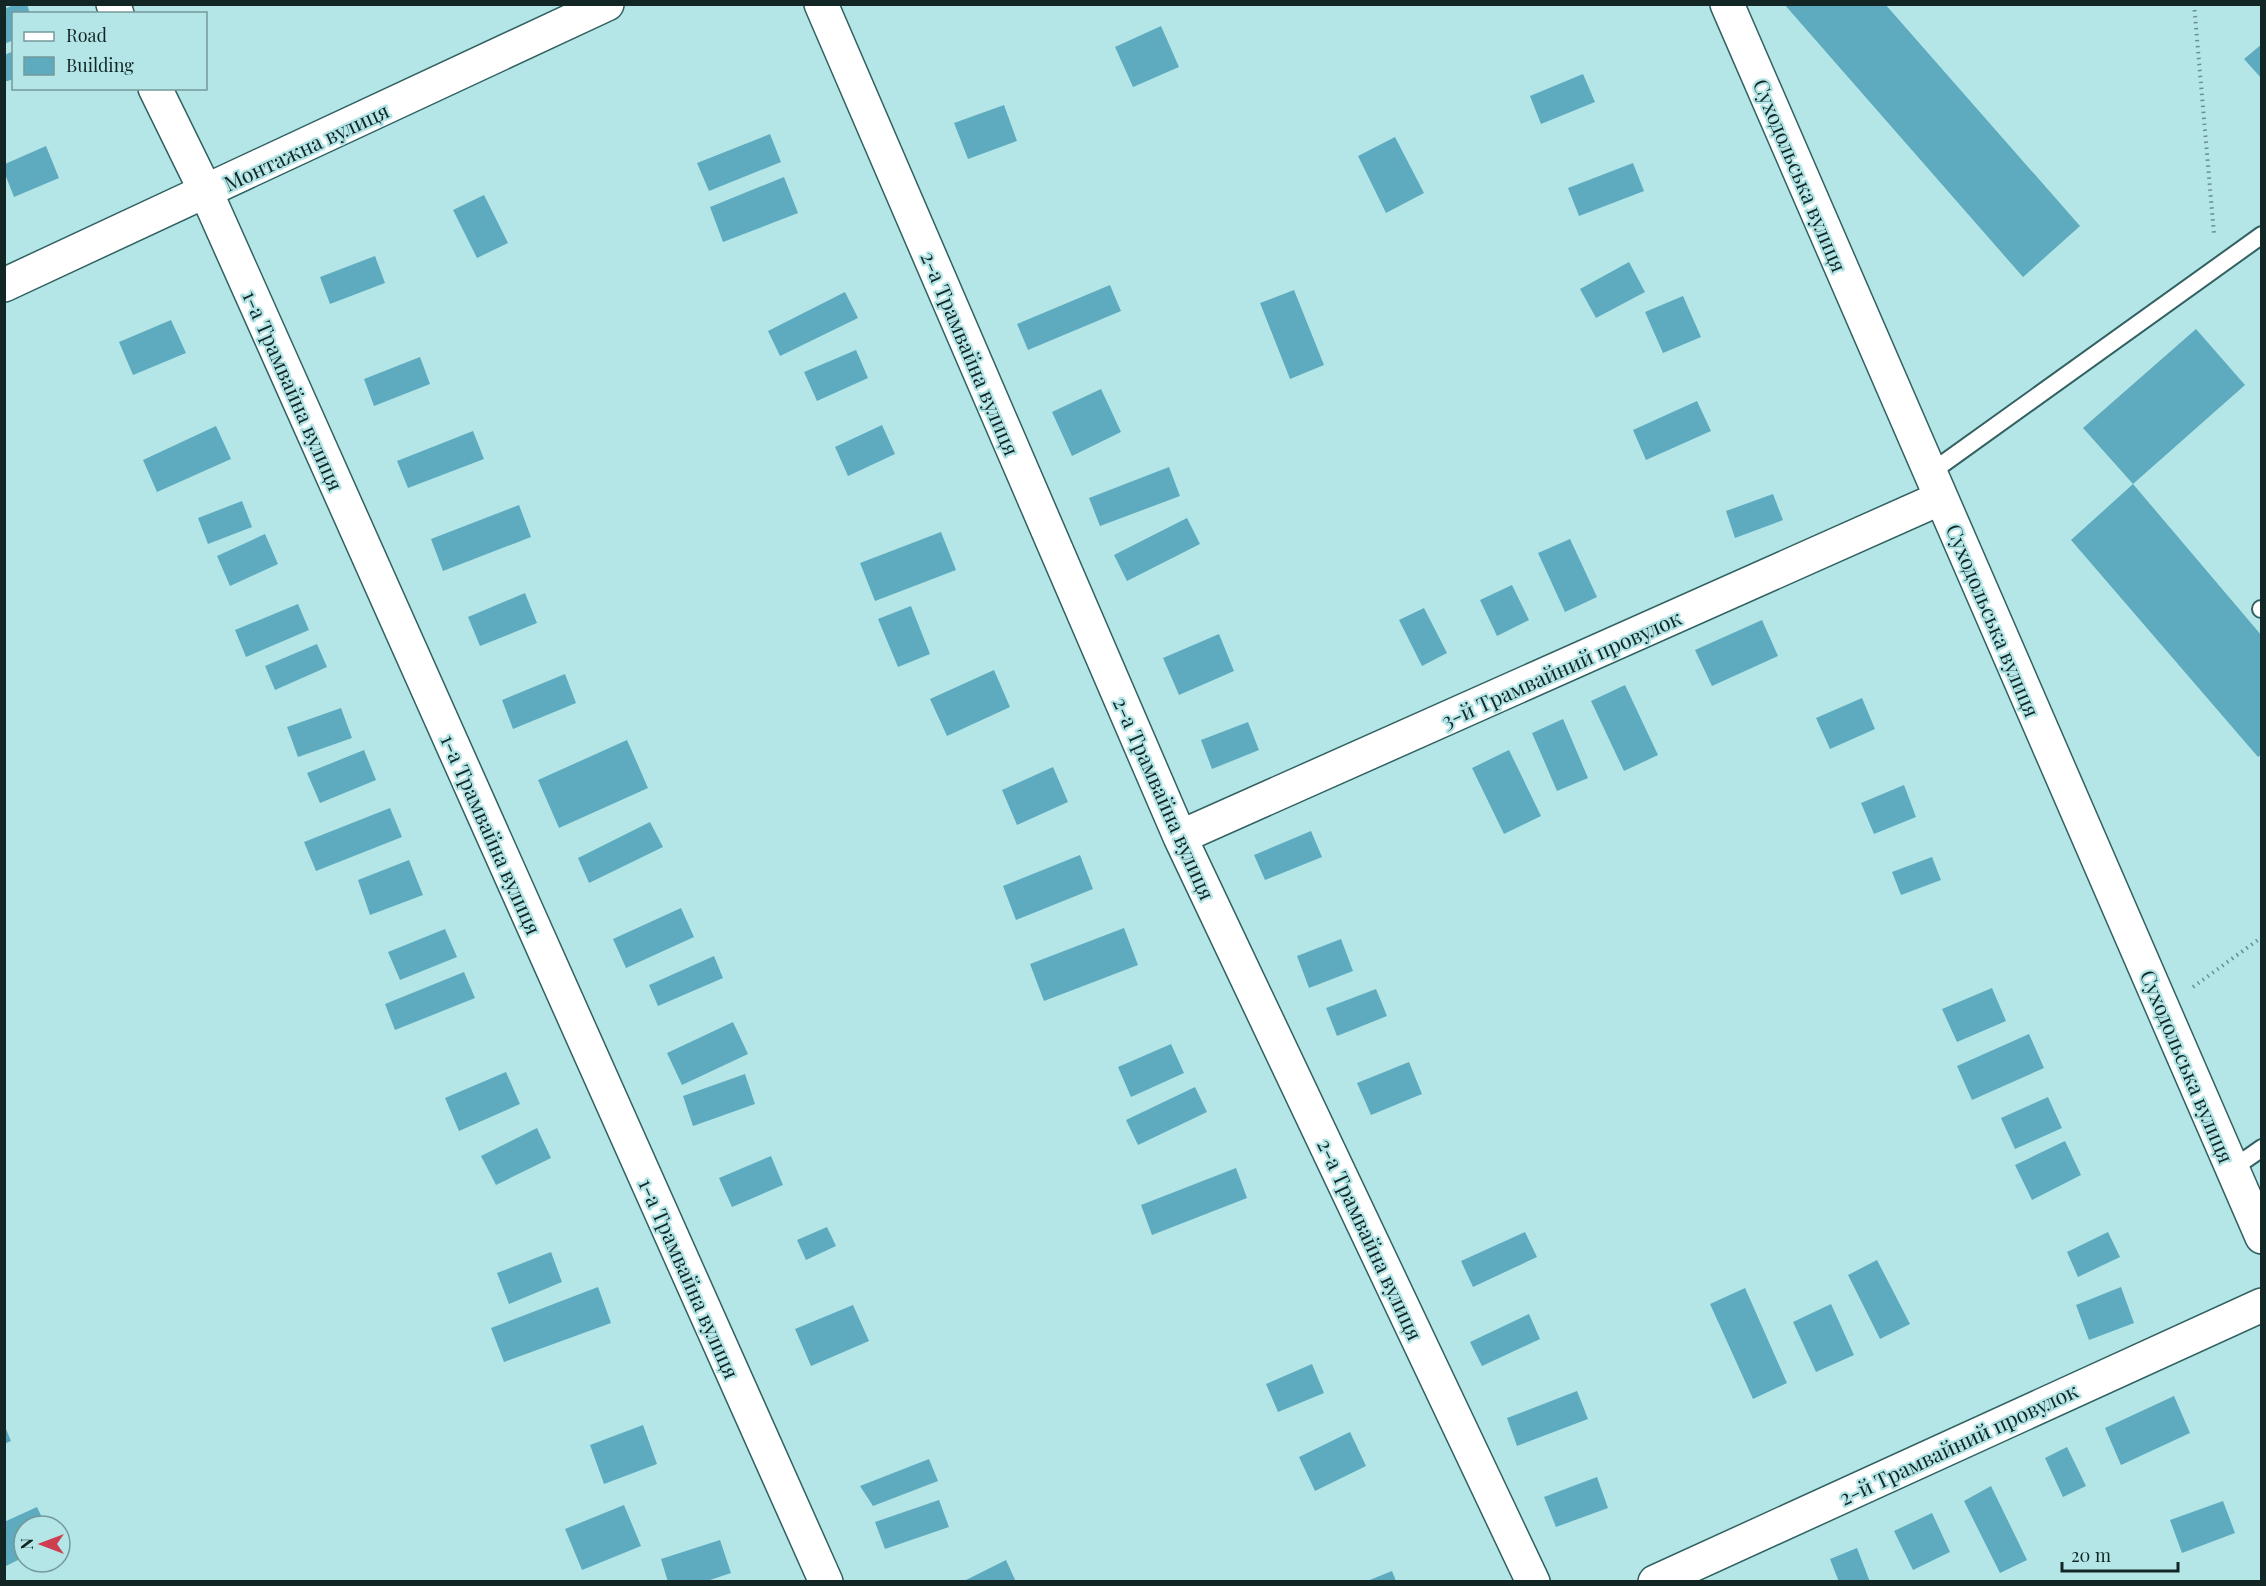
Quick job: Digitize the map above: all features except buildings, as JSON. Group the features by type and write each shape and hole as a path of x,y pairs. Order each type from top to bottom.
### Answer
{"street":[{"name":"Монтажна вулиця","path":"4,285 607,4"},
{"name":"2-а Трамвайна вулиця","path":"821,4 1180,837 1533,1581"},
{"name":"Суходольська вулиця","path":"1727,4 2262,1237"},
{"name":"1-а Трамвайна вулиця","path":"155,90 206,192 826,1581"},
{"name":"3-й Трамвайний провулок","path":"1180,837 1936,486"},
{"name":"2-й Трамвайний провулок","path":"1656,1581 2262,1305"}],"lane":[{"path":"1936,486 2217,267 2262,235"},
{"path":"2232,1169 2262,1148"}],"path":[{"path":"2194,4 2217,267"},
{"path":"2163,1009 2262,937"}]}
